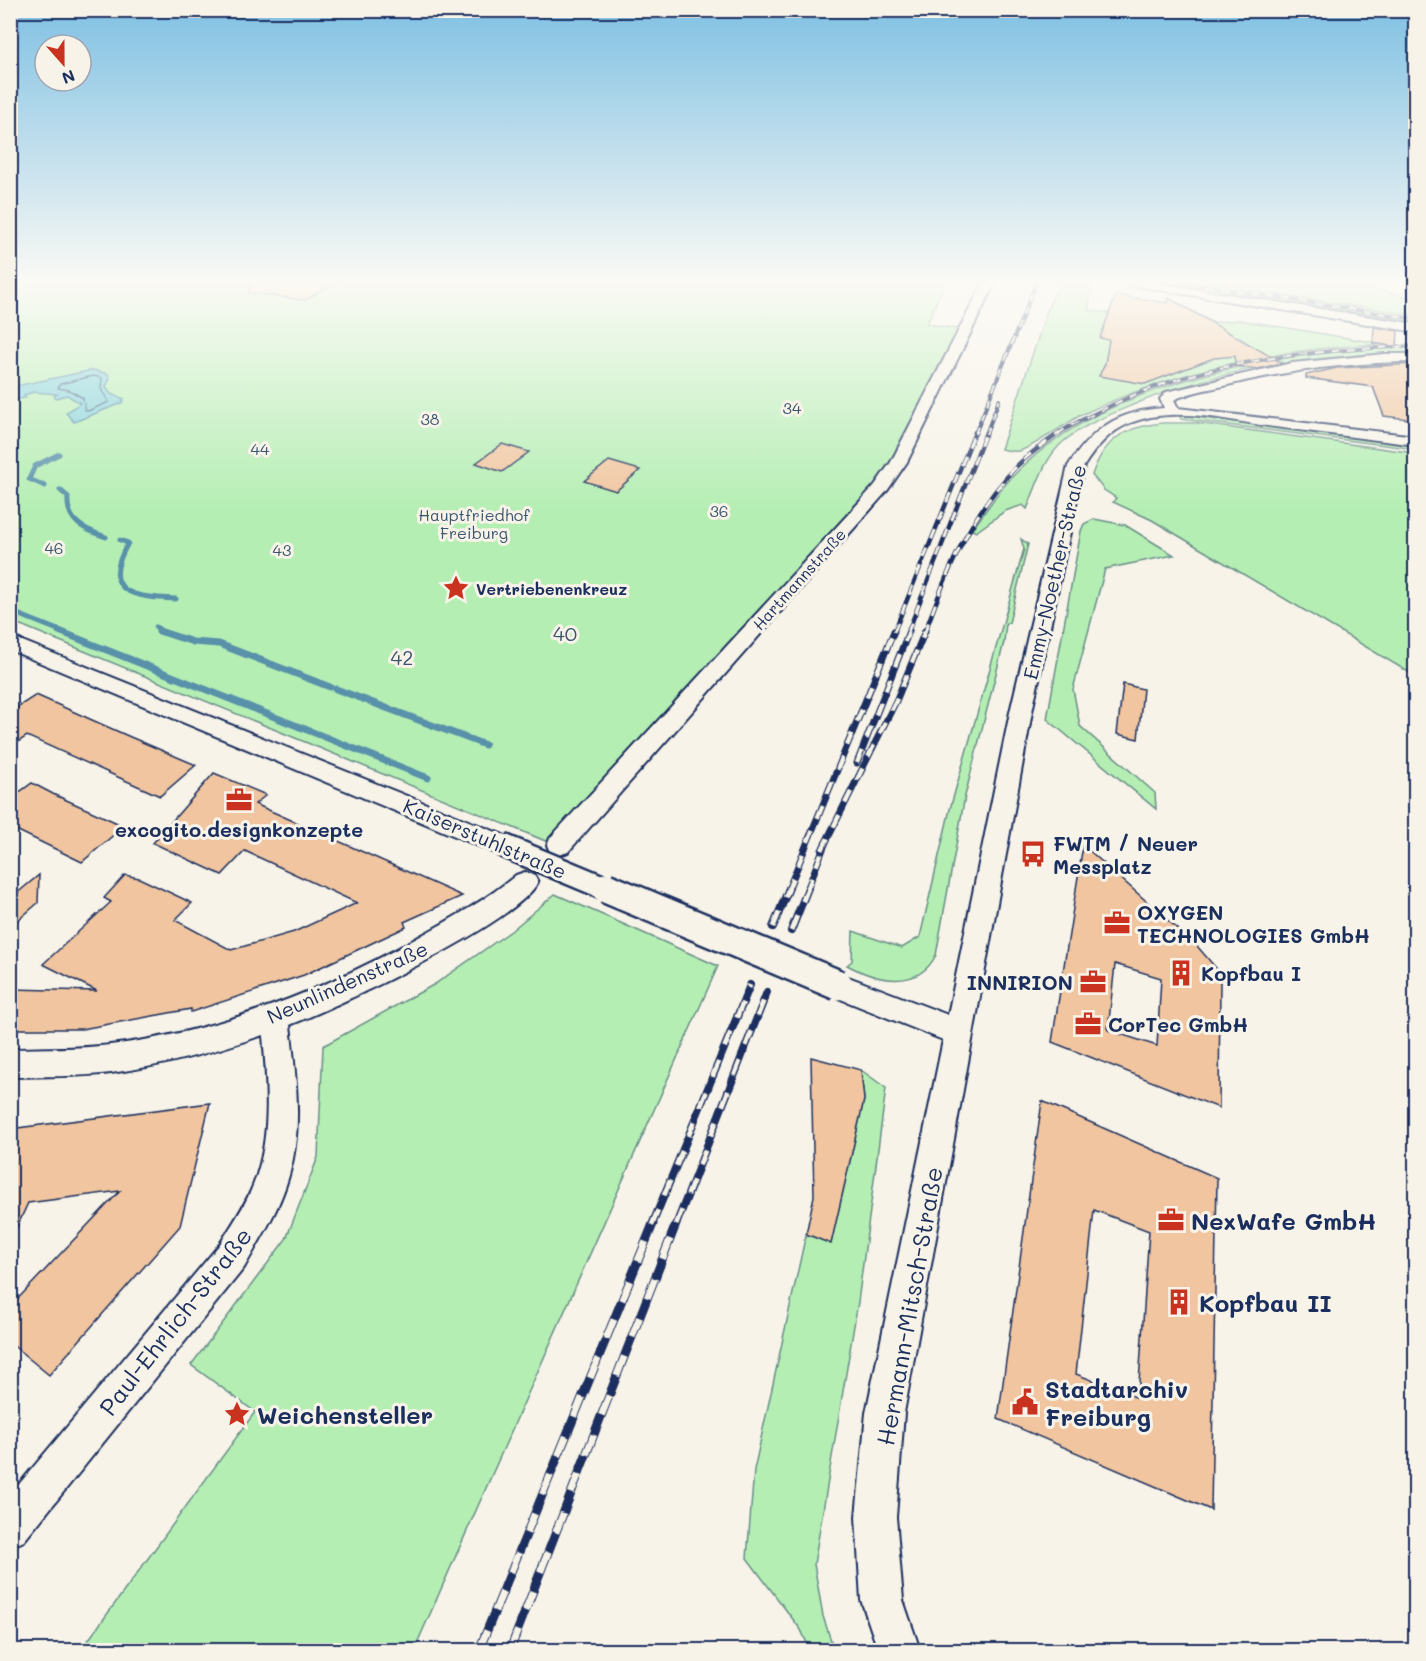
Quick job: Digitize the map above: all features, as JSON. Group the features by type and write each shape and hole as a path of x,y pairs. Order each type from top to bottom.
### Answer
{"street":[{"name":"Hartmannstraße","path":"560,845 881,488 899,462 951,359"},
{"path":"1173,412 1167,399 1171,395 1261,372 1352,360 1400,359"},
{"name":"Emmy-Noether-Straße","path":"960,1033 1021,712 1076,465 1087,447 1116,423 1146,414 1173,412 1416,441"},
{"name":"Kaiserstuhlstraße","path":"10,642 838,985 960,1033"},
{"name":"Neunlindenstraße","path":"10,1063 110,1059 197,1041 275,1017 414,954 496,906 525,882"},
{"name":"Paul-Ehrlich-Straße","path":"10,1527 232,1256 261,1207 278,1162 284,1109 275,1017"},
{"name":"Hermann-Mitsch-Straße","path":"899,1650 882,1600 876,1517 885,1413 960,1033"}],"green space":[{"name":"Hauptfriedhof Freiburg","path":"10,359 947,359 894,461 867,495 548,842 11,621"},
{"path":"1031,359 1255,359 1156,384 1083,414 1025,449 1010,451 1001,449"},
{"path":"1290,359 1322,359 1241,371 1208,379 1174,389 1110,414 1073,435 1057,448 1046,464 1027,509 1023,505 1005,511 976,532 972,530 994,498 1020,469 1059,438 1103,412 1153,391 1206,375"},
{"path":"1179,415 1388,441 1415,446 1415,449 1181,419"},
{"path":"1162,423 1196,423 1415,453 1415,676 1152,520 1113,502 1116,498 1104,490 1092,475 1103,452 1118,437 1127,432"},
{"path":"1094,519 1125,525 1174,555 1105,569 1073,689 1080,726 1155,793 1156,809 1047,719 1081,531 1084,524"},
{"path":"1021,539 1028,544 1009,623 1006,623 1004,642 965,796 936,955 919,974 908,978 884,978 859,971 847,965 852,961 853,931 902,948 920,937 950,809 1024,549"},
{"path":"555,894 718,966 414,1650 81,1650 255,1412 191,1365 286,1239 318,1157 323,1046 435,984 511,931"},
{"path":"861,1070 886,1088 858,1302 814,1564 823,1616 834,1650 810,1650 801,1630 747,1558 754,1470 806,1234 831,1243 864,1100"}],"water":[{"path":"93,370 108,374 110,378 106,387 111,394 124,399 122,403 74,422 66,413 80,403 67,395 56,398 54,396 57,394 34,392 24,395 26,398 11,400 11,387"}],"building":[{"path":"1106,359 1213,359 1145,384 1099,376"},
{"path":"1235,359 1274,359 1282,363 1258,369 1235,366"},
{"path":"1416,364 1416,420 1384,416 1373,387 1306,378 1306,375 1337,368"},
{"path":"502,444 529,452 502,472 476,463"},
{"path":"609,461 640,470 616,491 584,481"},
{"path":"1123,684 1143,689 1138,739 1117,734"},
{"path":"36,695 196,765 160,796 27,736 10,747 10,712"},
{"path":"214,773 266,795 255,804 462,896 404,922 406,927 304,975 191,1012 191,1009 82,1029 10,1029 10,989 97,991 43,964 111,902 104,898 125,875 139,878 192,903 175,920 231,950 294,932 357,903 245,851 222,875 153,843"},
{"path":"32,783 124,826 82,862 10,827 10,799"},
{"name":"Kopfbau I","path":"1083,845 1197,946 1216,968 1220,981 1219,1108 1052,1042","holes":["1115,964 1161,978 1157,1046 1108,1030"]},
{"path":"39,875 38,903 10,927 10,899"},
{"path":"811,1057 861,1070 864,1100 831,1244 806,1234 814,1196"},
{"name":"Kopfbau II","path":"1042,1101 1217,1178 1211,1510 998,1419","holes":["1094,1210 1149,1231 1138,1398 1076,1374"]},
{"path":"210,1103 180,1226 49,1375 10,1343 10,1307 120,1191 28,1203 10,1242 10,1129"}],"waterway":[{"path":"45,486 29,479 35,466 59,454"},
{"path":"60,490 68,497 70,513 78,524 106,537"},
{"path":"120,540 128,543 117,573 119,583 126,590 135,594 176,599"},
{"path":"10,611 63,632"},
{"path":"156,627 163,632"},
{"path":"59,631 428,778"},
{"path":"159,631 193,642 219,644 330,687"},
{"path":"336,689 485,745"}],"railway":[{"path":"975,434 1006,359"},
{"path":"1058,434 1077,422 1135,395 1173,381 1270,359"},
{"path":"986,434 999,400"},
{"path":"894,632 975,432"},
{"path":"908,632 986,432"},
{"path":"925,632 951,566 985,504 1021,462 1060,432"},
{"path":"788,890 894,631"},
{"path":"857,763 909,631"},
{"path":"822,850 896,701 925,631"},
{"path":"807,890 825,844"},
{"path":"773,927 789,888"},
{"path":"791,931 808,888"},
{"path":"652,1225 750,985"},
{"path":"676,1225 767,992"},
{"path":"479,1650 653,1224"},
{"path":"510,1650 676,1224"}],"place":[{"name":"Vertriebenenkreuz","path":"456,588"},
{"name":"excogito.designkonzepte","path":"239,800"},
{"name":"FWTM / Neuer Messplatz","path":"1033,854"},
{"name":"OXYGEN TECHNOLOGIES GmbH","path":"1117,923"},
{"name":"Kopfbau I","path":"1181,973"},
{"name":"INNIRION","path":"1093,982"},
{"name":"CorTec GmbH","path":"1088,1024"},
{"name":"NexWafe GmbH","path":"1171,1220"},
{"name":"Kopfbau II","path":"1179,1302"},
{"name":"Stadtarchiv Freiburg","path":"1025,1402"},
{"name":"Weichensteller","path":"237,1414"}],"park label":[{"name":"34","path":"792,407"},
{"name":"38","path":"430,418"},
{"name":"44","path":"260,448"},
{"name":"36","path":"719,510"},
{"name":"46","path":"54,547"},
{"name":"43","path":"282,549"},
{"name":"40","path":"565,633"},
{"name":"42","path":"402,657"}]}
